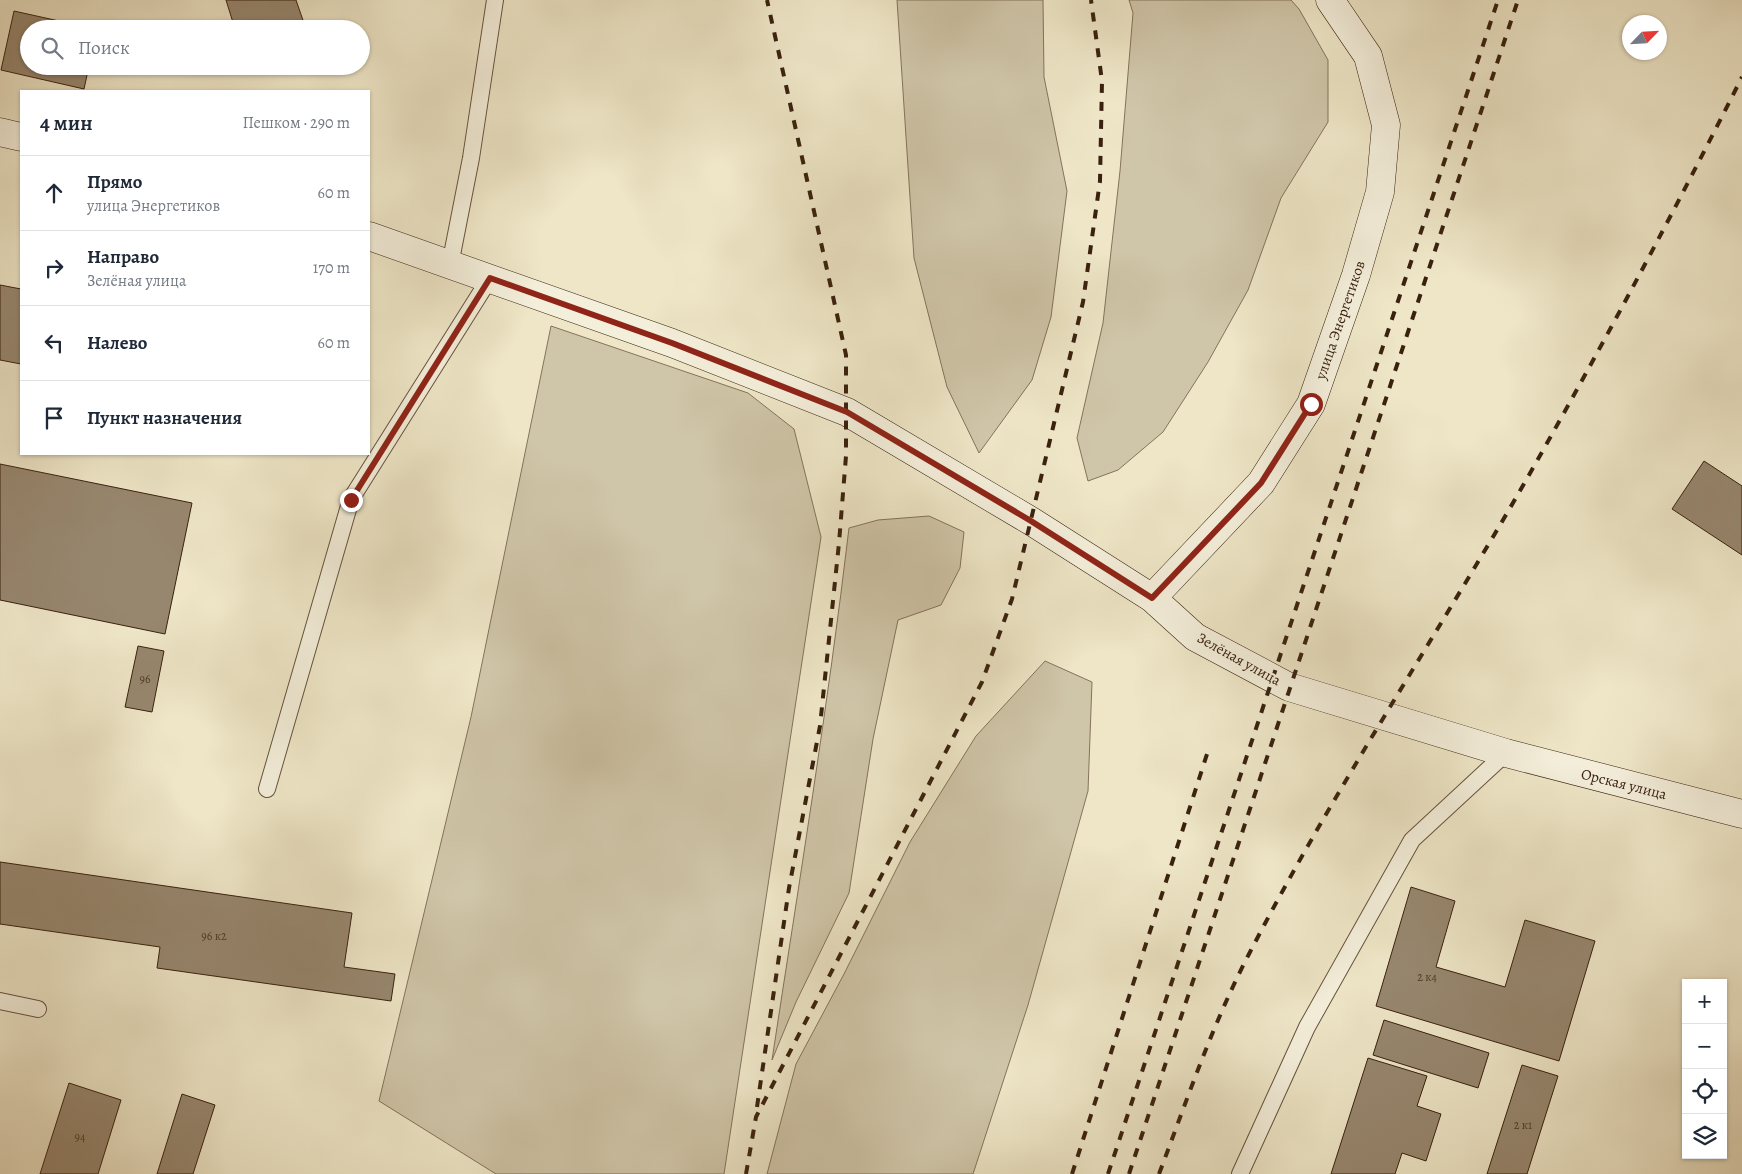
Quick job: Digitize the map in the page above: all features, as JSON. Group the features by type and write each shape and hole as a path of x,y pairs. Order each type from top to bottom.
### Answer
{"street":[{"name":"улица Энергетиков","path":"1152,598 1261,483 1306,412 1311,404 1356,275 1380,192 1386,125 1368,56 1330,0"},
{"path":"0,132 20,137"},
{"name":"Зелёная улица","path":"370,236 672,343 847,412 1038,526 1152,598 1195,637 1289,687 1506,754"},
{"name":"Орская улица","path":"1506,754 1742,814"}],"lane":[{"path":"450,264 471,158 495,0"},
{"path":"267,789 351,500 490,278"},
{"path":"1240,1174 1307,1027 1412,840 1506,754"},
{"path":"0,1001 38,1009"}],"shaded area":[{"path":"897,0 1043,0 1044,77 1067,191 1051,317 1032,380 979,453 947,387 914,258"},
{"path":"1129,0 1291,0 1299,9 1328,60 1328,122 1281,198 1248,290 1208,362 1163,432 1118,470 1088,481 1077,438 1103,323 1120,171 1133,13"},
{"path":"551,326 748,393 794,429 821,537 724,1174 496,1174 379,1101 471,717"},
{"path":"929,516 964,532 960,568 941,605 898,620 873,739 849,893 796,1002 772,1060 823,728 849,528 878,520"},
{"path":"1045,661 1092,682 1088,791 1028,1005 973,1174 767,1174 796,1064 844,974 910,842 976,736"}],"building":[{"path":"226,0 296,0 303,20 232,20"},
{"path":"14,11 54,20 20,20 20,74 1,70"},
{"path":"23,75 87,75 84,89"},
{"path":"0,285 20,289 20,364 0,360"},
{"path":"1704,461 1742,486 1742,555 1672,509"},
{"path":"0,464 192,503 165,634 0,600"},
{"path":"138,646 164,651 152,712 125,707"},
{"path":"0,862 352,913 344,967 395,974 391,1001 157,968 160,947 0,924"},
{"path":"1411,887 1455,901 1436,967 1505,987 1525,920 1595,941 1559,1061 1376,1006"},
{"path":"1384,1020 1489,1053 1478,1088 1373,1055"},
{"path":"1368,1058 1427,1076 1417,1106 1441,1114 1426,1161 1402,1153 1395,1174 1331,1174"},
{"path":"1522,1065 1558,1076 1527,1174 1487,1174"},
{"path":"69,1083 121,1100 98,1174 40,1174"},
{"path":"182,1094 215,1105 193,1174 157,1174"}],"railway":[{"path":"757,1107 789,888 820,726 846,456 846,355 767,0"},
{"path":"746,1174 756,1117 982,682 1012,599 1083,302 1100,181 1102,81 1091,0"},
{"path":"1108,1174 1498,0"},
{"path":"1129,1174 1518,0"},
{"path":"1159,1174 1223,1008 1249,954 1346,780 1517,496 1632,288 1742,77"},
{"path":"1072,1174 1208,751"}],"route":[{"path":"351,500 490,278 672,343 847,412 1031,521 1152,598 1261,483 1311,404"}]}
